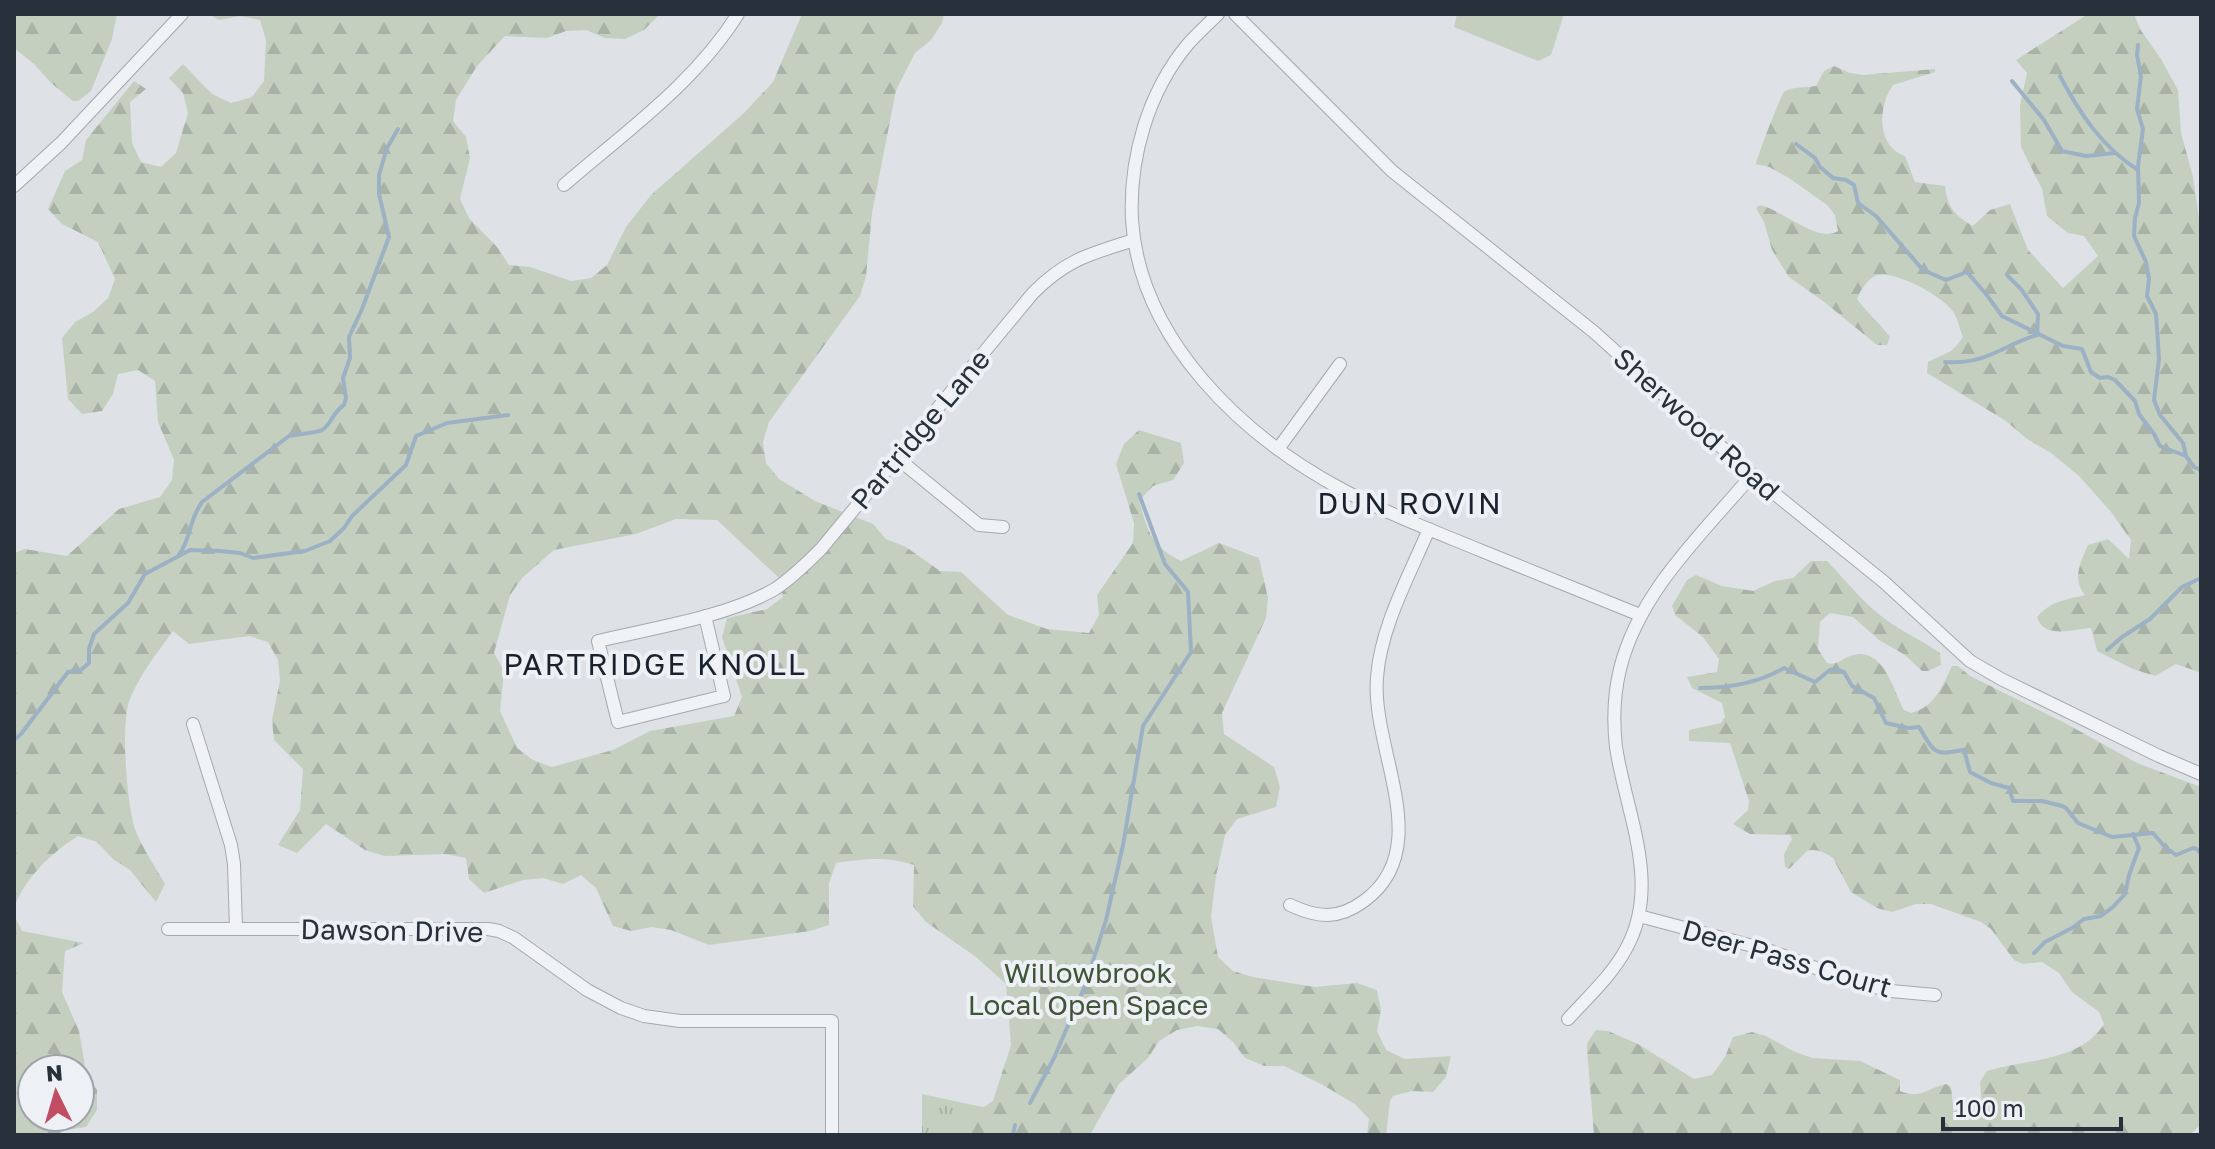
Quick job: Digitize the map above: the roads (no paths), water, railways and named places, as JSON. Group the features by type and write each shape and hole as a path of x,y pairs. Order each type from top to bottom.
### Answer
{"street":[{"path":"14,186 61,143 182,14"},
{"path":"564,185 693,74 721,41 738,14"},
{"path":"1218,14 1187,45 1155,96 1134,167 1134,240 1144,284 1155,310 1188,362 1243,421 1278,449 1342,490 1640,615"},
{"name":"Sherwood Road","path":"1235,14 1392,171 1586,325 1752,475 1884,582 1970,661 2022,690 2201,774"},
{"name":"Partridge Lane","path":"705,616 724,696 618,722 598,641 732,609 775,589 821,549 1049,277 1085,256 1134,240"},
{"path":"1278,449 1340,364"},
{"path":"897,458 979,525 1003,527"},
{"path":"1568,1019 1618,962 1639,916 1642,894 1640,858 1614,727 1619,673 1630,636 1661,582 1752,475"},
{"path":"1290,905 1311,915 1342,913 1373,894 1385,882 1394,865 1400,830 1379,721 1377,677 1387,630 1429,529"},
{"path":"193,724 231,845 236,929"},
{"name":"Deer Pass Court","path":"1639,916 1768,950 1850,981 1891,991 1935,995"},
{"name":"Dawson Drive","path":"168,929 488,929 514,938 601,998 644,1016 680,1021 832,1021 832,1135"}],"waterway":[{"path":"2138,45 2141,76 2137,109 2143,129 2134,236 2146,262 2149,279 2147,296 2156,314 2159,359 2154,400 2160,415 2183,443 2186,456 2194,467 2201,470"},
{"path":"2060,76 2093,129 2113,151 2138,170"},
{"path":"2012,81 2044,120 2062,151 2086,156 2115,153"},
{"path":"179,555 202,502 289,436 322,430 344,405 343,378 350,358 349,337 389,237 379,194 379,175 387,148 398,129"},
{"path":"1796,144 1815,158 1833,178 1854,185 1858,203 1876,216 1923,270 1946,280 1967,272 2002,316 2063,346 2082,349 2091,372 2100,378 2115,380 2135,401 2139,414 2160,446 2186,456"},
{"path":"2007,275 2038,314 2037,335"},
{"path":"1945,362 1983,358 2037,335"},
{"path":"14,740 68,672 81,670 89,663 94,634 128,603 145,574 190,550 240,553 253,558 305,551 330,541 406,465 416,436 447,423 508,415"},
{"path":"1030,1103 1054,1058 1085,986 1106,920 1123,845 1143,726 1191,652 1188,592 1165,564 1139,494"},
{"path":"2107,650 2150,619 2182,587 2201,578"},
{"path":"1700,688 1743,684 1784,668 1815,682 1835,669 1844,672 1852,686 1874,698 1886,723 1919,727 1938,752 1964,750 1970,772 2009,788 2013,801 2042,801 2062,806 2078,823 2112,837 2153,833 2176,855 2193,848 2201,854"},
{"path":"2034,953 2045,942 2084,919 2101,916 2125,894 2139,848 2133,834"},
{"path":"1013,1135 1015,1125"}],"district":[{"name":"DUN ROVIN","path":"1410,503"},
{"name":"PARTRIDGE KNOLL","path":"655,664"}],"park label":[{"name":"Willowbrook Local Open Space","path":"1088,988"}]}
